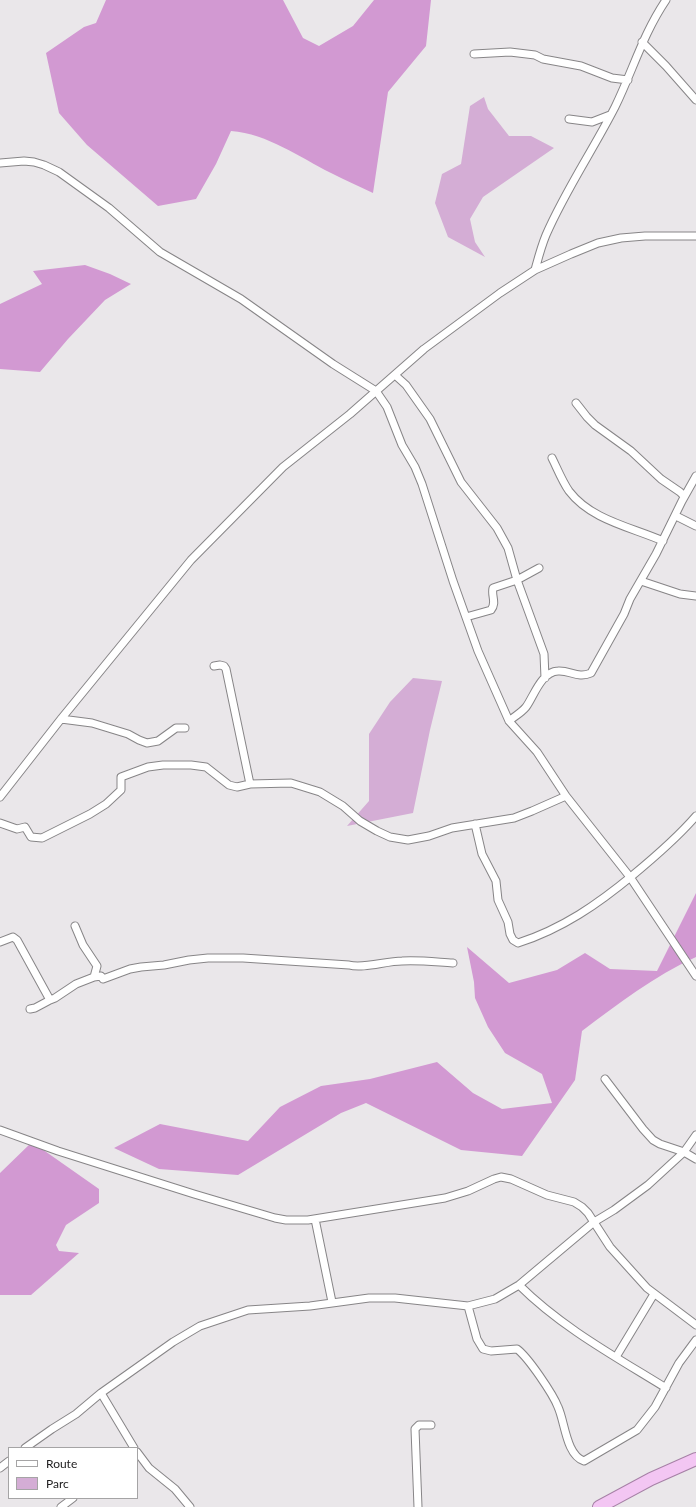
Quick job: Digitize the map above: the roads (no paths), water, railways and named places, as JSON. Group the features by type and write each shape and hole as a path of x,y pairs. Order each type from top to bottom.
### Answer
{"highway":[{"path":"599,1507 651,1479 696,1459"}],"street":[{"path":"535,270 546,236 628,80 642,42 654,18 666,0"},
{"path":"642,42 666,66 696,100"},
{"path":"474,54 510,52 535,55 543,59 580,66 612,78 628,80"},
{"path":"569,119 592,122 610,115"},
{"path":"0,163 24,161 34,162 59,172 109,208 160,252 218,284 333,364 376,391 387,407 402,445 415,467 422,484 453,581 478,651 510,721 537,752 566,796 630,877 696,976"},
{"path":"0,797 191,560 283,467 350,414 424,350 500,293 535,270 598,243 621,238 645,236 696,236"},
{"path":"395,375 406,385 430,419 461,482 497,528 508,548 517,580 544,654 545,678"},
{"path":"576,403 595,425 631,451 661,479 684,496"},
{"path":"552,458 568,489 576,500 589,509 622,526 663,541"},
{"path":"510,721 527,706 545,678 558,671 585,676 591,673 663,541 676,516 684,496 696,476"},
{"path":"676,516 696,526"},
{"path":"466,617 491,610 494,604 493,588 517,580 539,568"},
{"path":"641,581 680,594 696,596"},
{"path":"214,666 224,666 226,669 250,784"},
{"path":"61,720 92,723 128,734 147,743 158,741 176,728 185,728"},
{"path":"0,823 17,829 25,827 31,837 42,838 90,814 106,804 121,790 121,777 148,768 163,765 191,765 206,767 229,785 237,787 250,784 291,783 306,787 320,792 333,800 360,821 378,831 397,838 418,839 452,828 514,818 566,796"},
{"path":"475,824 482,854 496,881 498,900 508,922 510,934 513,940 518,943 551,930 588,910 663,850 696,816"},
{"path":"75,926 83,945 96,966 94,976"},
{"path":"0,942 13,937 17,940 50,1000"},
{"path":"30,1009 55,998 76,984 94,976 101,976 103,980 130,969 189,960 208,958 250,959 355,966 402,961 453,963"},
{"path":"605,1079 653,1140 660,1144 684,1152 696,1159"},
{"path":"0,1130 52,1149 148,1180 286,1220 315,1219 445,1198 468,1191 487,1182 501,1178 511,1179 523,1183 547,1195 574,1202 582,1207 594,1222 610,1247 623,1262 654,1294 696,1325"},
{"path":"26,1447 76,1414 102,1393 173,1342 200,1326 248,1310 310,1306 369,1298 395,1298 468,1306 495,1299 519,1285 594,1222 614,1210 648,1185 684,1152 696,1135"},
{"path":"315,1219 332,1302"},
{"path":"519,1285 545,1309 616,1357 666,1388"},
{"path":"616,1357 654,1294"},
{"path":"468,1306 477,1340 483,1349 491,1351 517,1349 523,1355 552,1394 563,1419 572,1450 580,1460 586,1461 636,1430 655,1407 679,1363 696,1340"},
{"path":"102,1393 133,1447"},
{"path":"418,1507 415,1429 418,1425 431,1425"},
{"path":"138,1453 149,1468 175,1489 190,1507"},
{"path":"0,1468 8,1462"},
{"path":"61,1507 72,1499"}]}
